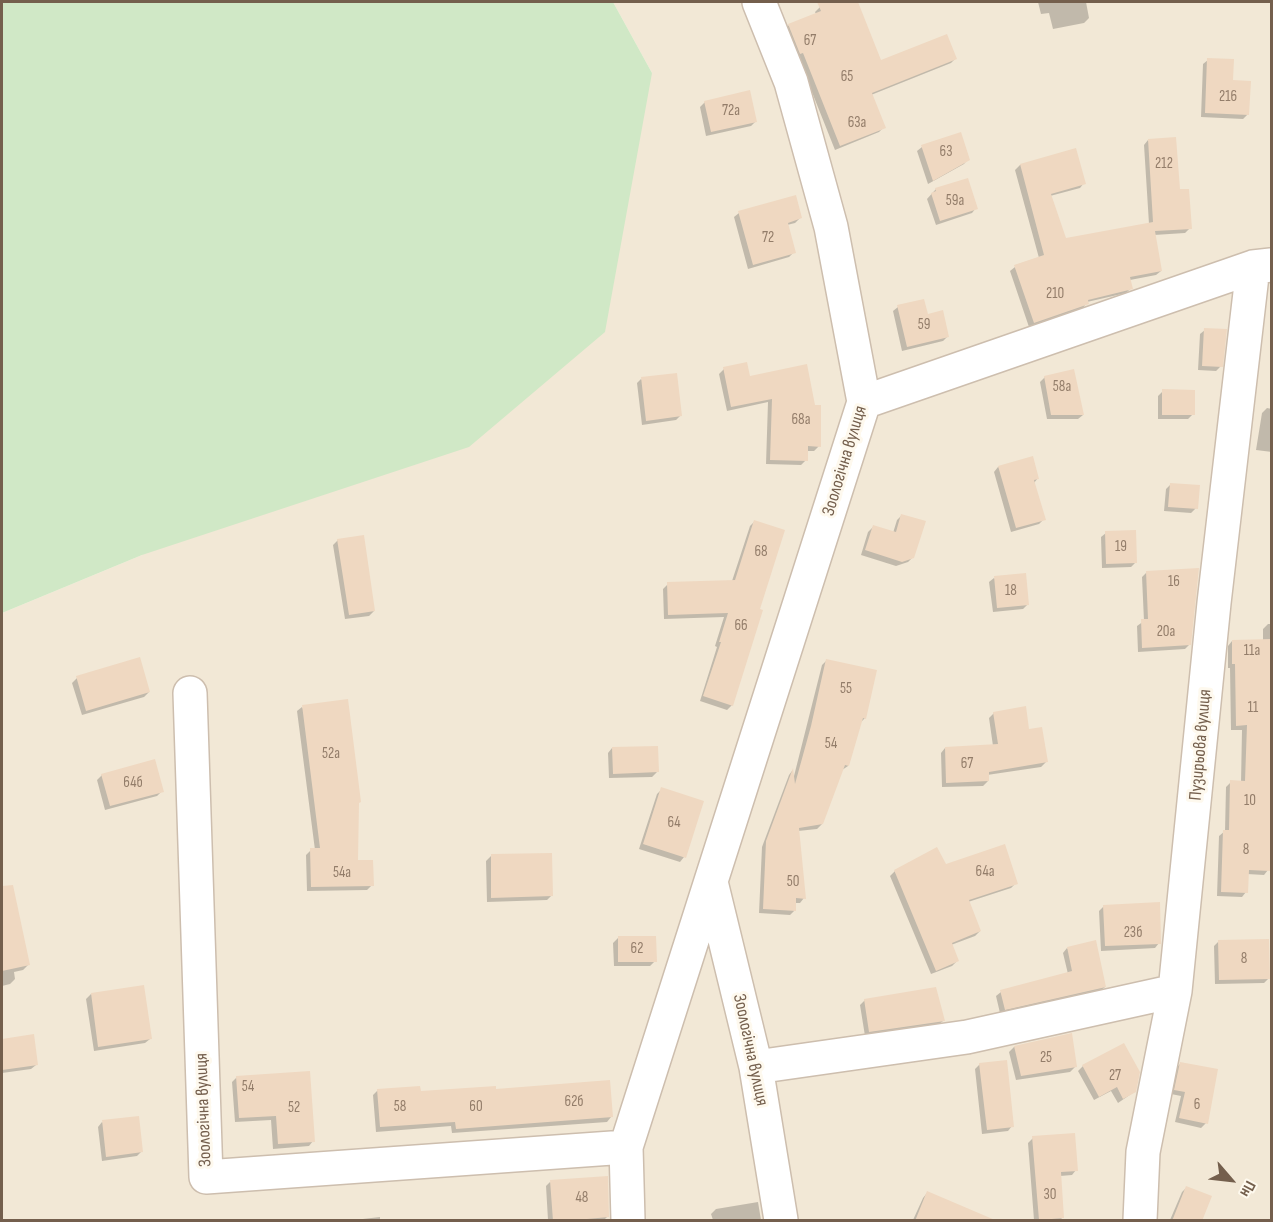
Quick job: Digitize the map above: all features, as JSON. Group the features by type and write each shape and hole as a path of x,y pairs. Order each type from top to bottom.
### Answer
{"street":[{"name":"Зоологічна вулиця","path":"628,1221 626,1147 864,402 831,227 791,82 759,2"},
{"path":"864,402 1262,266"},
{"name":"Пузирьова вулиця","path":"1140,1221 1143,1152 1175,991 1215,591 1262,266"},
{"name":"Зоологічна вулиця","path":"190,693 206,1177 626,1147"},
{"name":"Зоологічна вулиця","path":"711,881 756,1067 781,1221"},
{"path":"756,1067 967,1037 1175,991"}],"shaded area":[{"path":"613,2 1271,2 1271,1220 2,1220 2,613 142,555 652,73"}],"green space":[{"path":"2,2 613,2 652,73 605,332 469,447 142,555 2,613"}],"building":[{"path":"817,2 858,2 881,60 947,34 957,59 872,93 886,128 840,146 803,53 800,54 788,24 821,11"},
{"path":"1207,58 1234,59 1233,80 1251,81 1249,115 1205,113"},
{"path":"750,90 757,122 711,132 704,101"},
{"path":"961,132 970,160 933,181 921,145"},
{"path":"1176,137 1180,189 1189,189 1192,229 1155,231 1162,271 1130,277 1133,289 1088,300 1089,304 1034,323 1014,265 1044,255 1020,164 1076,148 1086,184 1051,194 1066,238 1153,222 1148,139"},
{"path":"968,178 978,209 940,221 931,193 936,191 935,188"},
{"path":"796,195 802,218 788,223 796,253 753,265 738,211"},
{"path":"924,299 928,314 943,310 949,337 907,347 897,305"},
{"path":"1204,328 1227,329 1223,367 1202,366"},
{"path":"747,362 750,376 807,364 815,405 821,405 821,447 808,446 808,461 770,460 772,399 731,407 723,367"},
{"path":"1074,369 1084,415 1051,415 1044,376"},
{"path":"677,373 682,416 646,421 641,377"},
{"path":"1162,389 1195,390 1195,415 1162,415"},
{"path":"1033,456 1039,479 1034,480 1046,520 1016,528 998,466"},
{"path":"1170,483 1200,485 1198,509 1168,507"},
{"path":"901,514 926,521 914,558 902,562 865,550 873,525 896,532"},
{"path":"754,520 785,530 733,706 703,696 728,613 668,615 667,582 735,580"},
{"path":"1136,530 1137,563 1106,564 1105,531"},
{"path":"364,535 375,611 349,615 337,539"},
{"path":"1199,568 1191,645 1142,648 1141,619 1148,619 1146,571"},
{"path":"1026,573 1029,605 997,608 994,576"},
{"path":"1272,639 1270,871 1249,870 1248,893 1221,892 1223,830 1229,830 1230,780 1245,781 1247,725 1236,726 1235,664 1232,664 1232,640"},
{"path":"140,657 150,692 86,711 76,676"},
{"path":"826,659 877,670 866,719 863,718 849,766 845,765 823,824 799,828 806,899 796,898 796,911 763,909 766,841 793,768 795,784"},
{"path":"348,699 361,802 359,803 358,860 373,860 374,886 311,887 310,848 320,848 302,705"},
{"path":"1026,706 1029,729 1042,727 1048,762 989,772 989,781 946,783 945,747 998,744 993,712"},
{"path":"658,746 659,772 613,774 612,747"},
{"path":"155,759 164,792 110,806 101,774"},
{"path":"661,787 704,801 686,858 643,844"},
{"path":"1005,844 1018,884 969,900 981,931 952,943 959,961 936,971 894,870 937,847 946,864"},
{"path":"552,853 553,896 491,898 491,854"},
{"path":"13,885 30,965 2,971 2,886"},
{"path":"1160,902 1161,944 1105,946 1103,905"},
{"path":"618,936 656,936 657,962 618,962"},
{"path":"1269,939 1270,979 1219,980 1218,940"},
{"path":"1096,940 1106,987 1005,1010 1000,990 1072,971 1067,947"},
{"path":"144,985 152,1039 98,1047 91,993"},
{"path":"936,987 945,1021 869,1032 864,999"},
{"path":"1072,1033 1077,1067 1021,1076 1014,1046"},
{"path":"34,1034 38,1065 2,1070 2,1039"},
{"path":"1124,1043 1140,1072 1136,1092 1123,1099 1117,1087 1099,1097 1082,1065"},
{"path":"1007,1060 1014,1127 987,1130 979,1063"},
{"path":"1180,1062 1218,1069 1208,1124 1179,1118 1185,1092 1174,1090"},
{"path":"310,1071 315,1142 278,1144 276,1116 239,1118 236,1076"},
{"path":"610,1080 613,1117 456,1129 455,1122 380,1127 377,1089 420,1086 421,1091 496,1086 496,1089"},
{"path":"139,1116 143,1152 106,1157 102,1120"},
{"path":"1075,1133 1078,1171 1061,1172 1064,1218 1039,1220 1032,1136"},
{"path":"608,1176 609,1217 587,1219 587,1221 553,1221 550,1180"},
{"path":"1186,1186 1212,1196 1202,1221 1172,1221"},
{"path":"927,1191 995,1220 995,1221 915,1221"}]}
